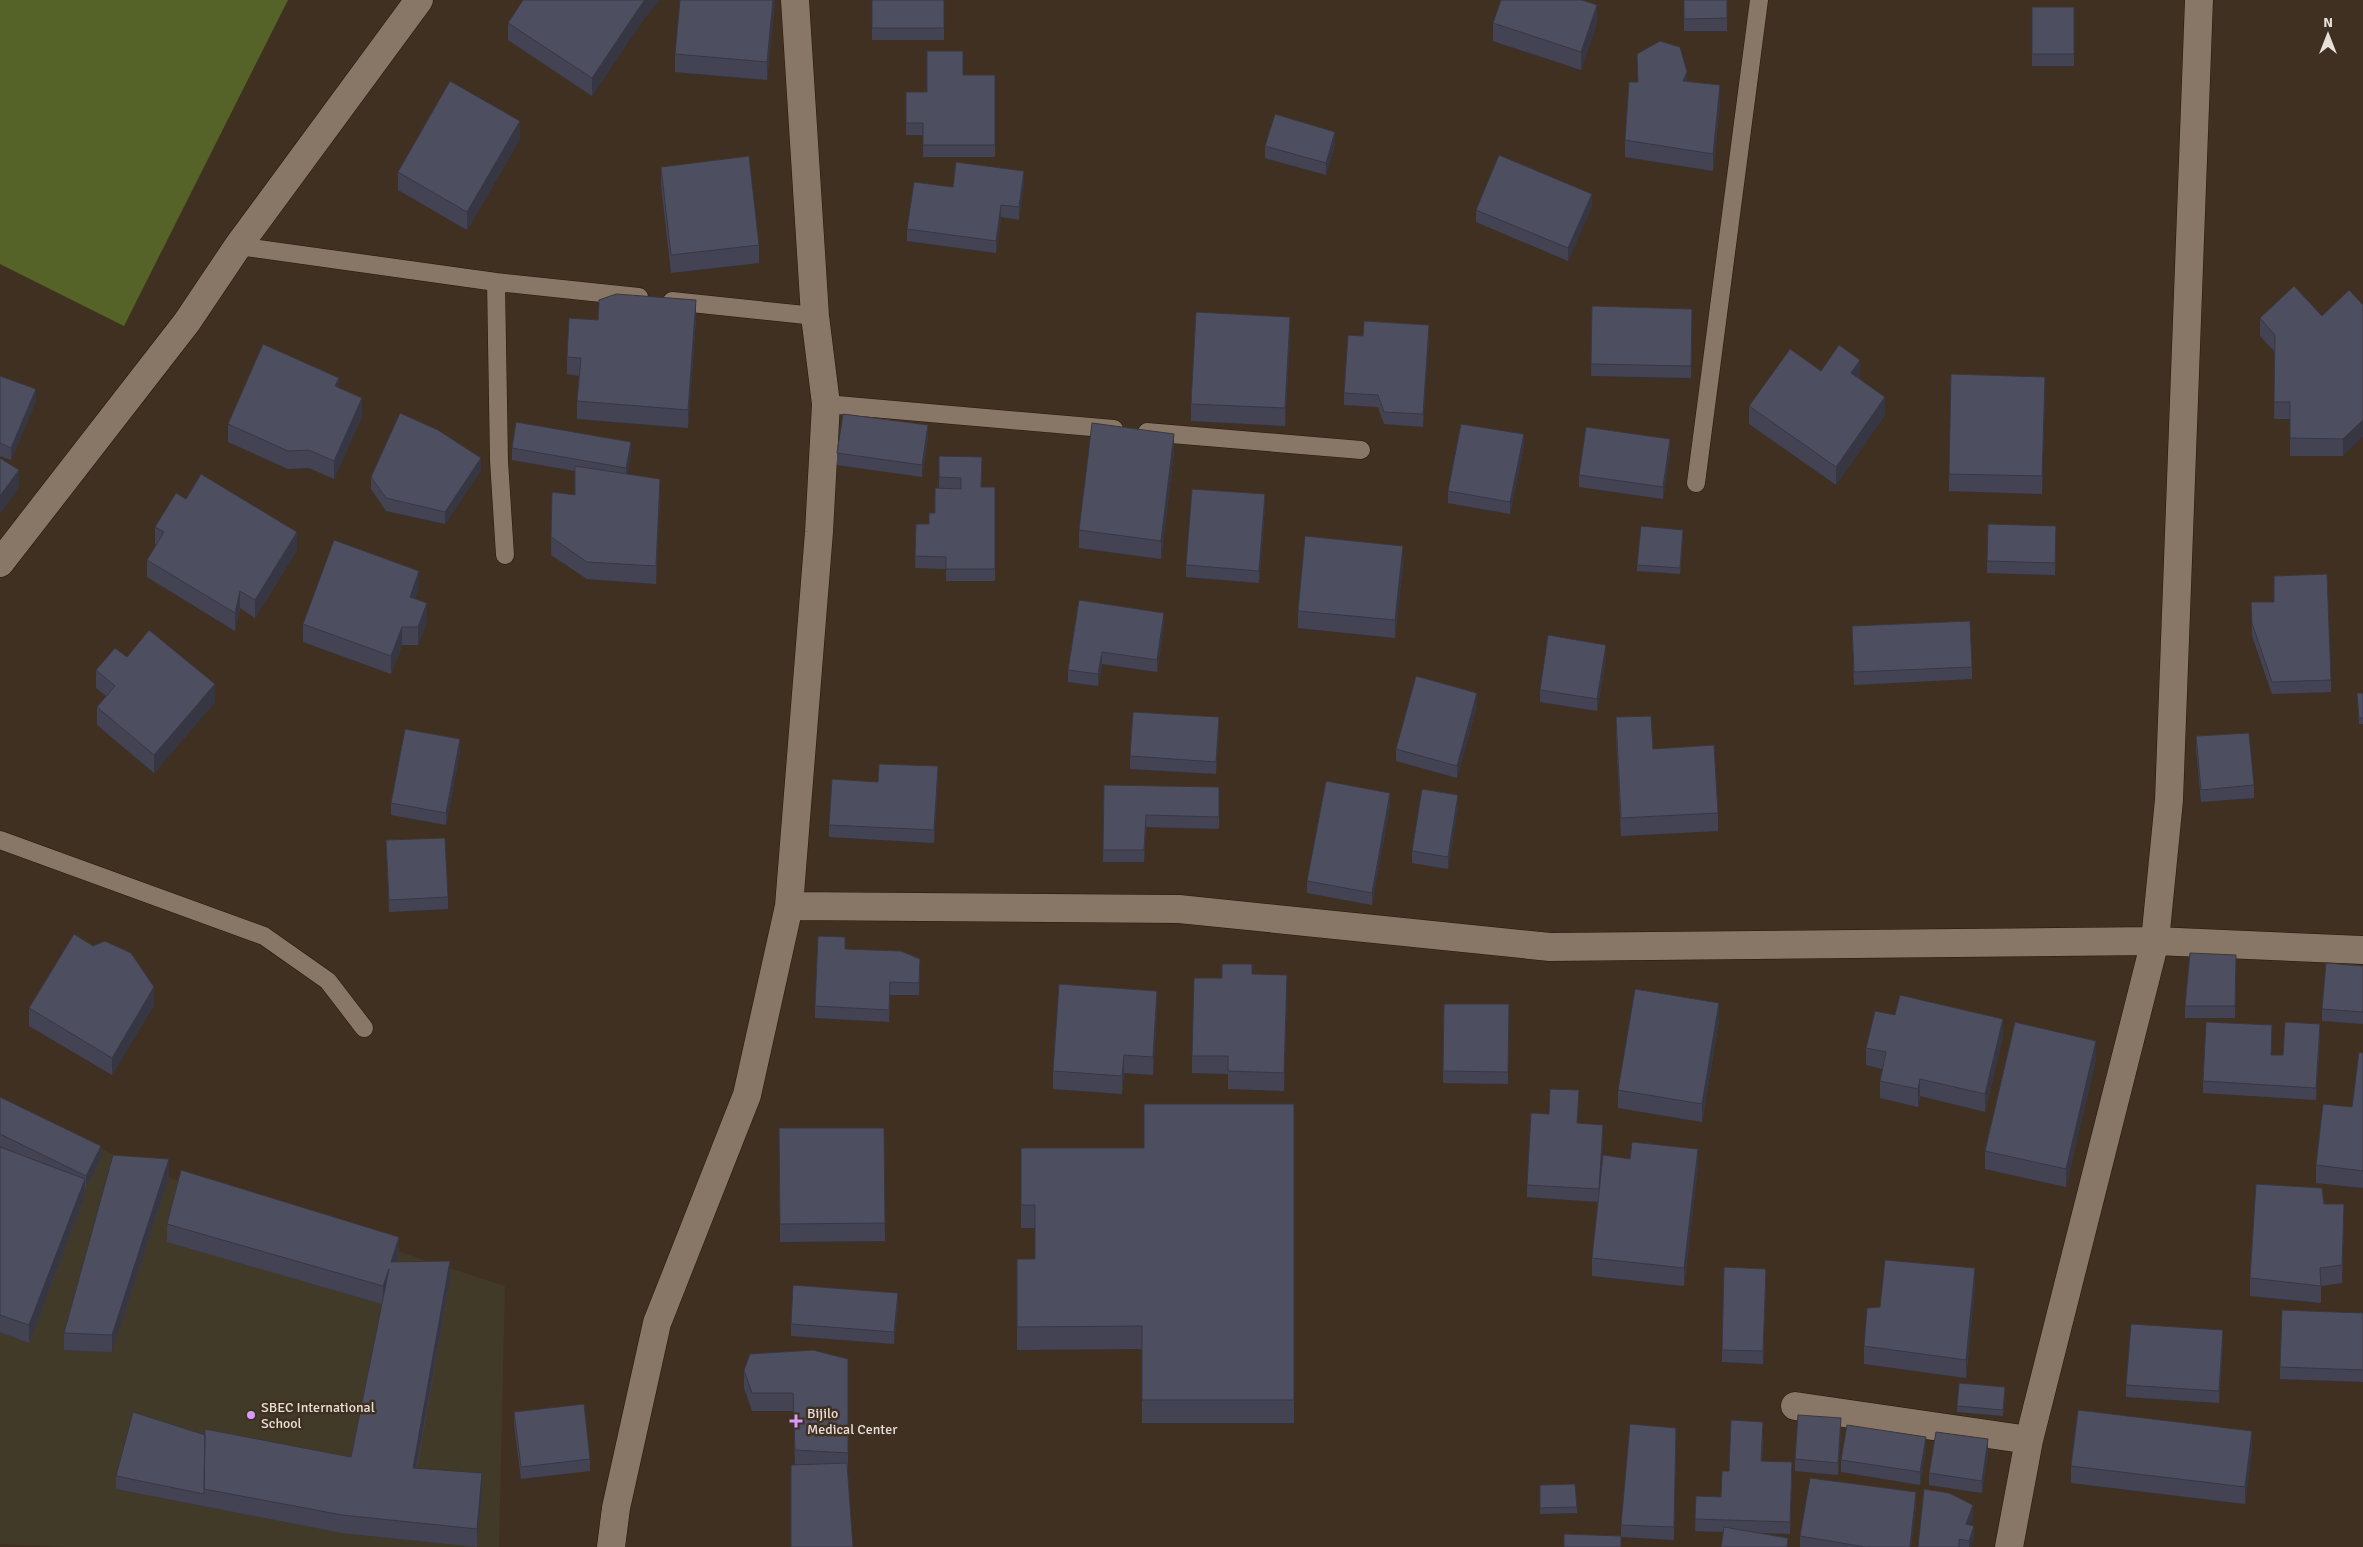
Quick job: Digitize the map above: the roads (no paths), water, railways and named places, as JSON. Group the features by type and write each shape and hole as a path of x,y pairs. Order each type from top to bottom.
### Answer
{"street":[{"path":"0,563 188,322 238,246 419,0"},
{"path":"611,1547 616,1508 658,1323 747,1095 789,906 819,532 826,404 815,316 795,0"},
{"path":"2009,1547 2029,1440 2155,941 2169,800 2199,0"},
{"path":"789,906 1178,909 1550,947 2155,941 2363,950"},
{"path":"1795,1406 2029,1440"}],"lane":[{"path":"1696,483 1759,0"},
{"path":"238,246 496,282 815,316"},
{"path":"496,282 500,461 505,555"},
{"path":"826,404 1361,450"},
{"path":"0,840 264,936 328,981 364,1028"}],"place":[{"name":"SBEC International School","path":"251,1415"},
{"name":"Bijilo Medical Center","path":"796,1421"}]}
